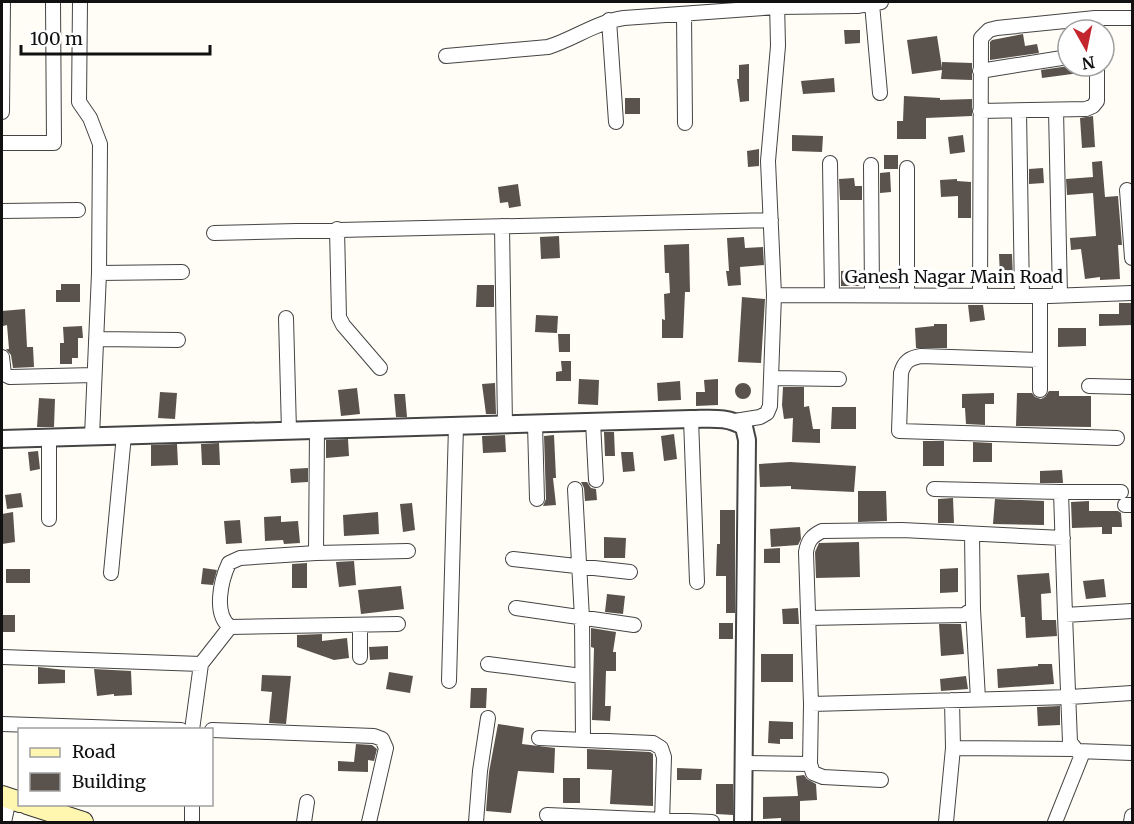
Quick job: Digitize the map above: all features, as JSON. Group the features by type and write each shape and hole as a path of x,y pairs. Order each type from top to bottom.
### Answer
{"main road":[{"path":"31,806 74,821"}],"street":[{"path":"2,112 3,2"},
{"path":"2,143 54,143 54,2"},
{"path":"80,2 79,102 90,118 100,144 99,273 92,436"},
{"path":"446,56 548,47 609,20 777,4 857,6 877,2 880,93"},
{"path":"2,439 691,419 735,421 760,417 767,413 770,406 774,295 768,161 778,46 777,4"},
{"path":"684,14 685,123"},
{"path":"1116,21 1132,18"},
{"path":"609,20 616,122"},
{"path":"980,296 980,44 984,34 989,30 1056,26"},
{"path":"980,71 1056,59"},
{"path":"980,111 1086,109 1098,101 1097,78"},
{"path":"1056,110 1060,296"},
{"path":"1019,111 1022,296"},
{"path":"830,164 832,295"},
{"path":"870,165 872,295"},
{"path":"907,168 907,296"},
{"path":"1127,190 1132,258"},
{"path":"2,211 78,210"},
{"path":"214,233 771,220"},
{"path":"502,226 506,424"},
{"path":"337,229 339,317 343,325 380,368"},
{"path":"99,273 182,272"},
{"name":"Ganesh Nagar Main Road","path":"774,295 1060,296 1132,293"},
{"path":"1040,296 1040,390"},
{"path":"286,318 289,431"},
{"path":"96,339 178,340"},
{"path":"2,357 4,374 10,377 94,375"},
{"path":"1040,360 921,357 908,360 903,365 901,373 899,431 1117,438"},
{"path":"771,378 839,379"},
{"path":"1089,386 1132,387"},
{"path":"691,419 697,582"},
{"path":"735,421 744,427 747,440 743,822"},
{"path":"593,422 596,480"},
{"path":"535,424 537,498"},
{"path":"449,681 456,426"},
{"path":"316,553 317,430"},
{"path":"111,573 124,435"},
{"path":"49,438 49,519"},
{"path":"575,489 582,618 583,740"},
{"path":"934,489 1061,492 1126,500"},
{"path":"1061,492 1070,742 1079,751"},
{"path":"881,780 823,777 813,772 810,764 811,704 806,552 807,543 813,535 822,531 902,530 1063,538"},
{"path":"972,534 978,699"},
{"path":"398,624 230,627 219,613 225,571 229,563 240,558 316,553 408,551"},
{"path":"513,560 630,572"},
{"path":"516,608 634,625"},
{"path":"808,618 964,615 973,609"},
{"path":"1065,615 1132,611"},
{"path":"360,625 360,657"},
{"path":"192,728 201,664 230,627"},
{"path":"2,657 201,664"},
{"path":"488,664 582,676"},
{"path":"811,704 1070,697 1132,693"},
{"path":"946,822 953,748 952,700"},
{"path":"476,822 480,771 488,718"},
{"path":"2,724 145,728"},
{"path":"213,730 374,736 382,739 386,748 369,822"},
{"path":"539,738 653,743 661,748 664,757 662,821"},
{"path":"953,748 1132,753"},
{"path":"1055,822 1079,751"},
{"path":"744,763 810,764"},
{"path":"4,822 14,800"},
{"path":"304,822 307,802"},
{"path":"192,806 192,822"},
{"path":"547,815 712,822"},
{"path":"1131,822 1132,816"}],"building":[{"path":"844,30 860,30 860,43 845,44"},
{"path":"1023,34 1025,46 1037,44 1039,53 990,60 992,40"},
{"path":"937,36 942,68 942,62 972,63 972,80 941,79 942,70 912,74 907,40"},
{"path":"749,64 749,101 740,102 737,79 739,79 739,65"},
{"path":"1056,68 1056,76 1042,78 1041,70"},
{"path":"834,78 835,92 803,94 801,81"},
{"path":"904,96 940,98 940,100 972,99 972,116 926,118 926,139 897,139 897,121 903,121"},
{"path":"625,98 640,98 640,114 625,114"},
{"path":"1093,116 1095,147 1082,148 1080,118"},
{"path":"792,135 823,136 822,152 792,151"},
{"path":"963,135 965,152 950,154 948,137"},
{"path":"759,149 759,166 748,167 747,151"},
{"path":"884,155 898,155 898,169 884,169"},
{"path":"1102,161 1105,197 1118,196 1122,245 1118,245 1120,279 1100,280 1100,277 1085,279 1081,249 1071,250 1070,238 1096,236 1093,193 1067,195 1066,179 1093,177 1092,162"},
{"path":"1043,168 1044,183 1029,184 1029,169"},
{"path":"890,172 891,192 880,193 880,173"},
{"path":"854,178 855,186 862,186 862,200 840,200 839,179"},
{"path":"957,179 957,181 971,182 971,218 958,218 958,196 941,197 940,180"},
{"path":"518,184 521,206 509,208 508,202 500,203 498,187"},
{"path":"559,236 560,258 541,259 540,237"},
{"path":"744,237 745,248 763,247 764,265 740,267 741,285 728,286 727,238"},
{"path":"689,244 690,292 685,292 683,338 662,338 662,319 665,320 664,294 670,293 669,273 665,273 664,245"},
{"path":"999,254 1012,254 1013,277 1000,277"},
{"path":"860,270 861,286 841,286 841,271"},
{"path":"61,284 80,284 80,302 56,302 56,290 61,290"},
{"path":"477,285 494,285 494,307 476,307"},
{"path":"742,297 765,299 761,363 738,362"},
{"path":"1119,303 1132,303 1132,325 1099,326 1099,314 1119,314"},
{"path":"968,305 983,305 985,320 970,322"},
{"path":"25,309 27,347 33,347 34,367 13,368 11,355 6,349 9,349 7,325 3,326 2,311"},
{"path":"536,315 558,316 557,333 535,332"},
{"path":"934,324 947,324 947,348 916,348 915,328 934,326"},
{"path":"82,326 83,338 78,338 78,358 72,358 72,364 60,364 60,343 64,343 63,327"},
{"path":"1058,328 1086,328 1086,346 1058,347"},
{"path":"558,334 570,334 570,352 559,352"},
{"path":"561,361 571,361 571,381 556,381 556,372 562,371"},
{"path":"579,379 599,380 598,405 578,404"},
{"path":"718,379 718,405 696,406 696,392 705,392 704,380"},
{"path":"680,381 681,400 658,401 657,383"},
{"path":"495,383 496,414 486,414 482,384"},
{"path":"740,383 746,383 751,391 749,397 740,399 735,394 735,388"},
{"path":"783,387 804,387 804,407 809,406 813,429 820,429 820,443 792,442 793,418 784,419"},
{"path":"357,388 360,414 341,416 338,390"},
{"path":"1049,391 1059,391 1059,396 1091,396 1091,427 1016,426 1017,393 1032,393 1041,399"},
{"path":"160,392 177,393 175,419 158,418"},
{"path":"994,393 994,404 985,404 985,425 966,424 965,408 962,408 962,394"},
{"path":"394,394 405,394 407,417 396,417"},
{"path":"39,398 55,399 54,427 37,427"},
{"path":"832,407 856,407 856,429 831,429"},
{"path":"604,432 614,432 615,456 605,456"},
{"path":"674,434 677,459 664,461 661,436"},
{"path":"505,435 506,452 483,453 482,436"},
{"path":"554,435 556,478 553,478 556,505 543,506 546,499 544,436"},
{"path":"348,439 349,456 326,458 326,440"},
{"path":"923,441 944,441 944,466 923,466"},
{"path":"973,442 992,443 992,462 973,462"},
{"path":"219,443 220,465 202,465 201,444"},
{"path":"177,444 178,465 151,466 151,445"},
{"path":"38,451 40,469 30,471 28,452"},
{"path":"621,452 633,452 635,471 623,472"},
{"path":"790,462 856,466 854,492 791,489 791,486 760,487 759,464"},
{"path":"308,468 308,482 291,483 290,469"},
{"path":"1062,470 1063,483 1040,483 1040,471"},
{"path":"581,482 587,482 591,488 596,489 597,500 585,501"},
{"path":"858,491 886,491 887,521 858,522"},
{"path":"21,493 23,507 7,509 5,495"},
{"path":"953,498 954,523 938,523 938,499"},
{"path":"995,499 1044,501 1044,525 993,524"},
{"path":"1089,501 1089,511 1118,511 1121,513 1122,527 1112,527 1112,534 1102,534 1102,527 1072,528 1071,502"},
{"path":"412,503 415,530 403,532 400,504"},
{"path":"720,510 735,510 735,613 726,613 726,576 716,576 717,544 720,544"},
{"path":"13,512 15,542 2,544 2,514"},
{"path":"378,512 379,534 344,536 343,515"},
{"path":"281,516 281,522 298,521 300,543 284,544 283,540 265,541 264,517"},
{"path":"240,520 242,543 226,544 224,521"},
{"path":"800,527 801,539 798,545 771,547 770,529"},
{"path":"604,537 626,538 625,558 604,558"},
{"path":"859,542 860,577 816,578 815,552 819,543"},
{"path":"780,548 780,563 764,563 764,549"},
{"path":"354,561 356,585 339,587 336,562"},
{"path":"307,563 307,588 292,588 292,564"},
{"path":"203,568 217,570 213,585 201,584"},
{"path":"958,568 958,592 940,593 940,569"},
{"path":"6,569 30,569 30,583 6,583"},
{"path":"1049,573 1051,593 1041,594 1042,620 1056,620 1057,636 1026,638 1025,617 1021,617 1017,575"},
{"path":"1104,579 1106,597 1086,599 1083,581"},
{"path":"401,586 404,609 361,614 358,590"},
{"path":"607,594 625,596 623,614 605,612"},
{"path":"798,608 799,624 783,624 782,609"},
{"path":"2,615 15,615 15,632 2,632"},
{"path":"719,623 733,623 733,639 719,639"},
{"path":"939,624 961,624 964,654 941,656"},
{"path":"591,628 616,632 613,652 616,652 616,671 606,671 605,706 611,706 610,721 592,720 594,648 591,647"},
{"path":"322,634 322,641 347,638 349,658 334,660 297,647 297,635"},
{"path":"388,646 388,659 370,660 369,647"},
{"path":"761,654 793,654 793,682 761,682"},
{"path":"1038,664 1052,664 1054,684 998,688 997,669 1038,666"},
{"path":"38,667 65,670 65,683 38,684"},
{"path":"94,669 131,671 132,695 97,696"},
{"path":"389,672 413,676 410,693 386,689"},
{"path":"262,675 291,676 286,724 269,723 272,692 261,691"},
{"path":"966,676 968,689 941,691 940,679"},
{"path":"471,688 487,688 486,708 470,708"},
{"path":"1060,706 1060,725 1038,726 1037,707"},
{"path":"769,721 793,722 793,739 780,739 780,744 768,743"},
{"path":"498,724 524,728 522,744 555,748 554,773 518,771 511,813 486,811 489,772"},
{"path":"356,744 372,745 377,749 374,761 368,760 368,772 338,771 338,761 354,762"},
{"path":"587,749 653,754 653,806 610,804 612,770 587,769"},
{"path":"677,768 702,769 701,780 677,780"},
{"path":"804,775 816,784 817,800 800,801 800,821 781,822 781,818 763,819 763,797 798,796 796,776"},
{"path":"563,778 580,778 580,803 563,803"},
{"path":"716,784 733,784 733,815 716,814"}]}
